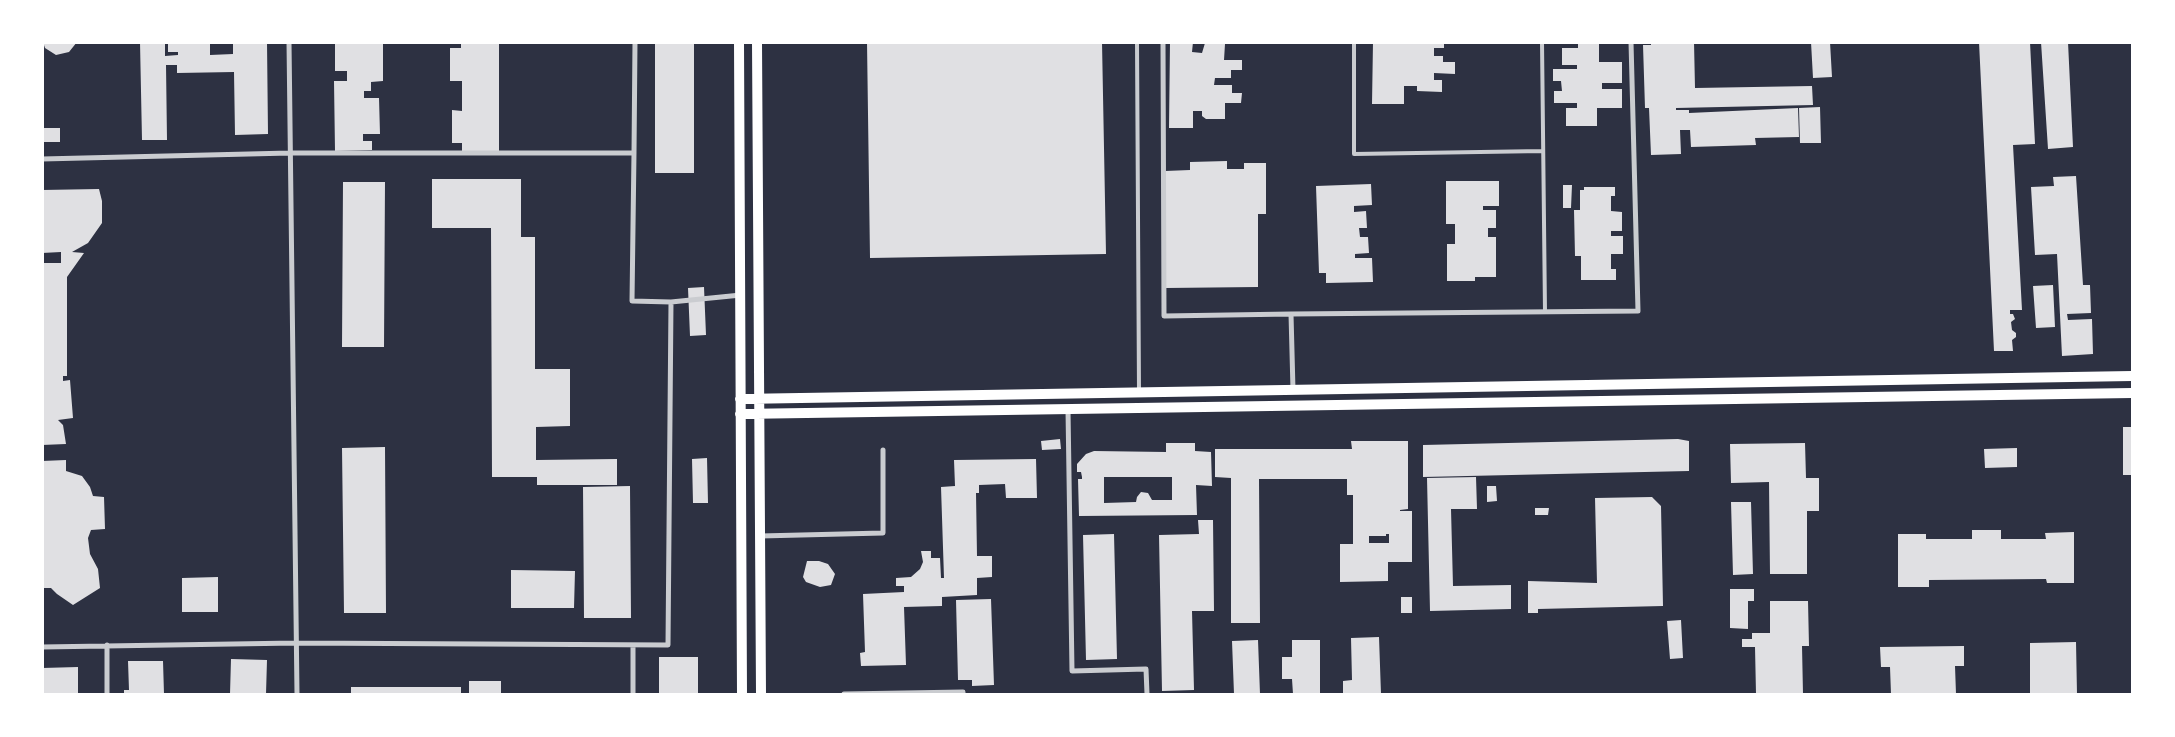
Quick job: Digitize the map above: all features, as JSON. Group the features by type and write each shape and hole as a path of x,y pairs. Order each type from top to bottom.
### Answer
{"main road":[{"path":"739,42 742,694"},
{"path":"757,42 761,694"},
{"path":"740,399 2132,376"},
{"path":"740,414 2132,393"}],"street":[{"path":"289,42 297,694"},
{"path":"635,42 632,301 671,302 741,295"},
{"path":"1163,42 1164,316 1638,311 1631,42"},
{"path":"42,159 290,153 634,153"},
{"path":"42,647 296,643 668,646 671,302"},
{"path":"1292,314 1293,390"},
{"path":"1068,410 1072,671 1146,669 1146,694"},
{"path":"760,536 883,533 883,450"},
{"path":"107,645 107,694"},
{"path":"633,645 633,694"},
{"path":"844,694 963,692 963,694"}],"lane":[{"path":"1137,42 1139,392"},
{"path":"1354,42 1354,154 1543,151"},
{"path":"1542,42 1545,312"}],"building":[{"path":"43,42 77,42 69,52 56,55 45,48"},
{"path":"140,42 165,42 165,56 178,55 178,52 168,52 168,42 210,42 210,55 233,54 233,42 267,42 268,134 235,135 234,72 177,73 177,65 166,65 167,140 142,140"},
{"path":"335,42 383,42 383,81 371,82 371,91 364,91 364,98 379,98 380,134 363,134 363,141 372,141 372,150 335,151 334,81 347,81 347,71 335,71"},
{"path":"461,42 499,42 499,155 462,155 462,143 452,143 452,110 462,111 462,81 450,81 450,48 461,48"},
{"path":"655,42 694,42 694,173 655,173"},
{"path":"867,42 1102,42 1106,254 870,258"},
{"path":"1170,42 1193,42 1192,52 1202,53 1205,43 1225,44 1224,60 1242,60 1242,70 1231,70 1231,78 1215,78 1214,85 1232,85 1232,93 1242,93 1241,103 1225,103 1225,119 1206,119 1202,116 1202,111 1193,111 1193,128 1169,128"},
{"path":"1373,42 1444,42 1444,48 1434,48 1434,56 1443,56 1443,62 1455,62 1455,74 1434,73 1434,80 1442,80 1442,92 1417,91 1417,86 1404,86 1404,104 1372,104"},
{"path":"1578,42 1599,42 1599,62 1622,62 1622,83 1602,83 1602,89 1622,89 1622,108 1597,108 1597,126 1566,126 1566,108 1577,108 1577,103 1554,103 1554,91 1562,91 1561,81 1553,81 1553,69 1577,69 1577,65 1562,65 1562,48 1578,48"},
{"path":"1651,42 1694,42 1695,88 1812,86 1813,105 1676,108 1676,110 1689,110 1689,113 1798,108 1799,137 1755,138 1756,145 1691,147 1690,130 1680,130 1681,154 1651,155 1649,108 1645,108 1643,45 1651,45"},
{"path":"1811,42 1830,42 1832,77 1813,78"},
{"path":"1979,42 2030,42 2035,144 2013,145 2022,310 2010,310 2010,314 2013,314 2015,319 2011,322 2012,330 2016,333 2016,337 2012,340 2013,351 1994,351"},
{"path":"2041,42 2068,42 2073,147 2048,149"},
{"path":"1820,107 1821,143 1800,143 1799,108"},
{"path":"42,128 60,128 60,142 42,142"},
{"path":"1227,161 1227,169 1244,169 1244,163 1266,163 1266,214 1258,214 1258,287 1166,288 1165,171 1190,170 1190,162"},
{"path":"2076,176 2083,285 2090,285 2091,313 2067,314 2068,320 2092,319 2093,354 2062,356 2057,254 2035,255 2031,187 2054,186 2053,177"},
{"path":"432,179 521,179 521,237 535,237 535,369 570,369 570,426 536,427 536,460 617,459 617,485 537,485 537,477 492,477 491,228 432,228"},
{"path":"1446,181 1499,181 1499,206 1483,206 1483,210 1496,210 1496,228 1488,228 1488,237 1496,237 1496,277 1475,277 1475,281 1447,281 1447,244 1455,244 1455,224 1446,224"},
{"path":"343,182 385,182 384,347 342,347"},
{"path":"1371,184 1372,205 1354,206 1354,212 1366,211 1367,228 1359,228 1360,237 1368,237 1369,253 1355,254 1355,258 1372,258 1373,282 1326,283 1326,273 1319,273 1316,186"},
{"path":"1563,185 1572,185 1571,208 1563,208"},
{"path":"1584,187 1615,187 1615,196 1611,196 1611,211 1622,212 1622,231 1611,231 1611,236 1623,236 1623,254 1611,254 1611,269 1616,269 1616,280 1581,280 1581,256 1575,256 1574,210 1580,210 1580,190 1584,190"},
{"path":"99,189 102,201 102,223 88,243 72,252 84,253 67,277 67,376 63,376 63,381 70,380 73,418 58,420 63,425 66,444 42,445 42,263 61,263 61,252 42,253 42,190"},
{"path":"2053,285 2055,327 2036,328 2033,286"},
{"path":"704,287 706,335 690,336 688,288"},
{"path":"2123,427 2132,427 2132,475 2123,475"},
{"path":"1060,439 1061,449 1042,450 1041,441"},
{"path":"1678,439 1689,441 1689,471 1423,477 1423,445"},
{"path":"1351,441 1408,441 1408,509 1400,511 1412,511 1412,562 1388,562 1388,581 1340,582 1340,544 1353,544 1353,495 1347,495 1347,479 1259,479 1260,623 1231,623 1231,478 1215,477 1215,449 1352,449","holes":["1386,534 1389,534 1389,543 1369,543 1369,536 1386,536"]},
{"path":"1166,443 1195,443 1195,451 1211,452 1212,486 1196,485 1197,515 1079,516 1078,479 1082,479 1082,477 1081,472 1077,472 1077,464 1086,454 1094,451 1166,452","holes":["1104,477 1172,477 1172,500 1152,500 1148,493 1141,492 1136,502 1104,503"]},
{"path":"1805,443 1806,478 1819,478 1819,511 1807,511 1807,574 1770,574 1769,482 1731,483 1730,444"},
{"path":"385,447 386,613 344,613 342,448"},
{"path":"2017,448 2017,467 1985,468 1984,449"},
{"path":"707,458 708,503 693,503 692,459"},
{"path":"1036,459 1037,498 1006,498 1005,484 979,485 979,493 976,493 977,556 992,556 992,577 977,578 977,595 942,597 942,606 904,607 906,665 861,666 860,653 865,652 863,594 904,592 904,586 896,586 896,578 911,577 920,569 923,562 921,551 931,551 931,558 940,558 941,578 944,578 941,487 955,486 954,460"},
{"path":"66,460 66,471 82,476 90,487 93,496 104,497 105,529 91,530 88,538 90,554 98,569 100,588 73,605 51,588 42,588 42,461"},
{"path":"1476,477 1477,509 1451,509 1453,586 1511,585 1511,609 1430,611 1427,478"},
{"path":"630,486 631,618 584,618 583,487"},
{"path":"1487,486 1496,486 1497,501 1487,502"},
{"path":"1652,497 1661,506 1663,606 1538,609 1538,613 1528,613 1528,581 1597,583 1595,498"},
{"path":"1731,502 1751,502 1753,574 1733,575"},
{"path":"1535,508 1549,508 1548,515 1535,515"},
{"path":"1198,520 1213,520 1214,611 1192,611 1194,690 1162,691 1159,535 1199,534"},
{"path":"1972,530 2001,530 2001,539 2046,539 2045,533 2074,532 2074,583 2047,583 2046,579 1929,580 1929,587 1898,587 1898,534 1926,534 1926,539 1972,539"},
{"path":"1114,534 1117,659 1086,660 1083,535"},
{"path":"807,561 819,561 828,564 835,574 831,585 820,587 806,582 803,577"},
{"path":"511,570 575,571 574,608 511,608"},
{"path":"218,577 218,612 182,612 182,578"},
{"path":"1730,589 1754,589 1754,601 1748,601 1748,629 1730,628"},
{"path":"1401,597 1412,597 1412,613 1401,613"},
{"path":"991,599 994,685 972,686 972,680 958,680 956,600"},
{"path":"1770,601 1808,601 1809,646 1802,646 1803,694 1756,694 1755,647 1742,647 1742,639 1752,639 1752,633 1770,633"},
{"path":"1681,620 1683,658 1670,659 1667,621"},
{"path":"1379,637 1381,694 1343,694 1343,681 1352,680 1351,638"},
{"path":"1258,640 1260,694 1234,694 1232,641"},
{"path":"1292,640 1320,640 1320,694 1293,694 1292,679 1282,679 1282,657 1292,657"},
{"path":"2076,642 2077,694 2030,694 2030,643"},
{"path":"1964,646 1964,666 1955,666 1956,694 1891,694 1890,667 1881,667 1880,647"},
{"path":"659,657 698,657 698,694 659,694"},
{"path":"231,659 267,660 266,694 230,694"},
{"path":"128,661 163,661 164,694 124,694 124,690 129,690"},
{"path":"78,667 78,694 42,694 42,668"},
{"path":"469,681 501,681 501,694 469,694"},
{"path":"351,687 461,687 461,694 351,694"}]}
